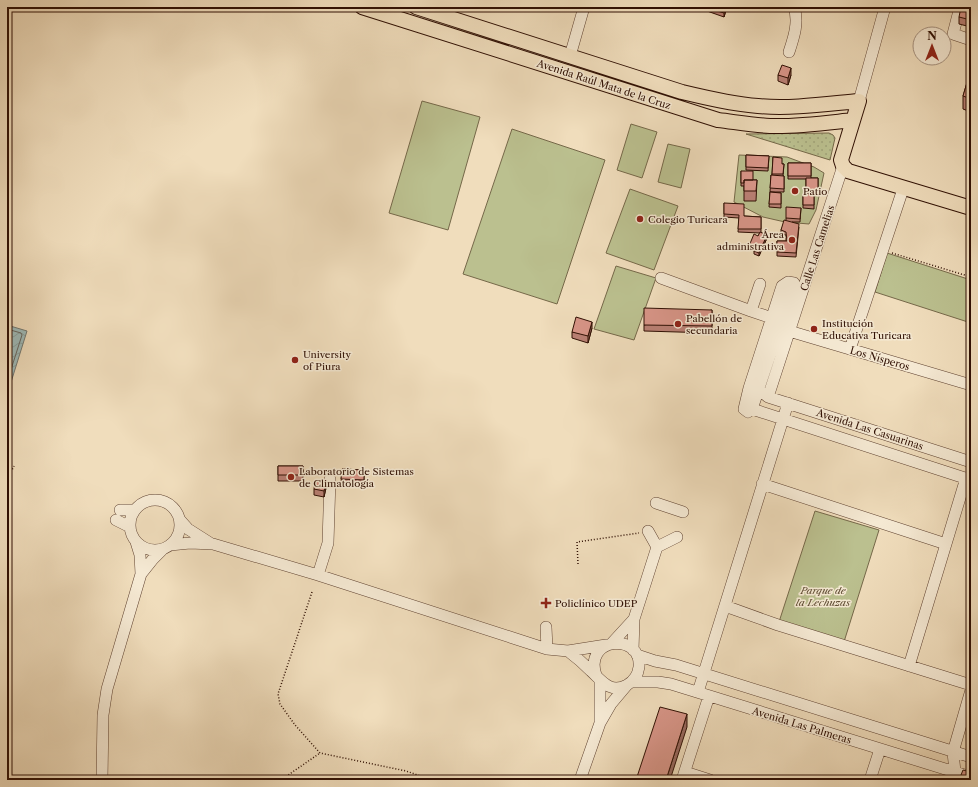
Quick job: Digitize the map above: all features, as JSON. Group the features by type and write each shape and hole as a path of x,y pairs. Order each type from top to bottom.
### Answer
{"main road":[{"name":"Avenida Raúl Mata de la Cruz","path":"362,7 718,120 770,126 792,126 853,120"},
{"name":"Avenida Raúl Mata de la Cruz","path":"416,7 682,92 722,102 759,106 793,106 859,101"},
{"name":"Calle Las Camelias","path":"843,166 841,160 859,101"},
{"path":"825,123 835,124 843,128 845,139 844,151"},
{"path":"843,166 848,171 903,189 971,208"}],"street":[{"path":"570,56 584,7"},
{"path":"789,52 797,23 794,7"},
{"name":"Calle Las Camelias","path":"859,101 885,7"},
{"path":"960,7 953,34 971,40"},
{"name":"Calle Las Camelias","path":"768,396 843,166"},
{"path":"850,349 903,189"},
{"path":"661,278 772,318"},
{"path":"788,282 794,283 758,391 752,409 748,412 744,409 745,402 782,286 788,282"},
{"path":"751,311 760,284"},
{"name":"Los Nísperos","path":"789,331 971,385"},
{"name":"Avenida Las Casuarinas","path":"758,391 788,403 971,462"},
{"path":"698,692 788,403"},
{"name":"Avenida Las Casuarinas","path":"752,409 782,420 968,479"},
{"path":"318,575 328,543 330,479"},
{"path":"909,666 946,544 968,479"},
{"path":"762,484 946,544"},
{"path":"102,780 103,715 107,689 141,574 139,552 130,527 130,521 135,510 140,505 147,502 161,501 173,508 180,520 188,529 212,544"},
{"path":"656,503 683,512"},
{"path":"130,527 118,515 135,510"},
{"path":"141,574 153,559 177,536 180,520"},
{"path":"648,531 657,547"},
{"path":"580,780 600,723 611,704 638,672 639,666 635,652 634,620 657,547 677,537"},
{"path":"136,542 140,546 151,550 190,543 212,544 318,575 546,650 568,651 609,644 624,644 635,652"},
{"path":"725,606 778,625 971,685"},
{"path":"600,723 598,678 594,670 595,658 602,648 609,644 634,620"},
{"path":"546,627 546,650"},
{"path":"568,651 609,686 621,687 629,684"},
{"name":"Avenida Las Palmeras","path":"635,652 655,661 676,665 971,758"},
{"name":"Avenida Las Palmeras","path":"629,684 658,682 671,684 880,749 954,776 971,777"},
{"path":"954,776 953,752 971,690"},
{"path":"709,696 683,776 710,780"},
{"path":"870,780 880,749"}],"path":[{"path":"882,250 971,277"},
{"path":"7,480 14,466"},
{"path":"578,564 577,542 648,531"},
{"path":"312,592 278,694 280,704 295,725 320,753 406,771 432,780"},
{"path":"281,780 320,753"}],"green space":[{"path":"422,101 480,117 448,230 389,213"},
{"path":"631,124 657,132 642,178 617,170"},
{"path":"512,129 605,160 557,304 463,274"},
{"path":"829,133 835,138 830,160 746,134"},
{"path":"668,144 690,149 681,188 658,182"},
{"name":"Patio","path":"739,155 787,157 814,167 824,173 816,210 809,224 785,222 763,217 734,202"},
{"path":"630,189 678,206 654,270 606,253"},
{"path":"887,253 971,280 971,323 875,292"},
{"path":"616,266 656,278 634,340 594,329"},
{"name":"Parque de la Lechuzas","path":"815,511 879,530 843,645 778,625"}],"water":[{"path":"7,325 27,331 7,395"}],"building":[{"path":"707,7 726,7 724,13"},
{"path":"961,7 971,7 971,20 959,17"},
{"path":"782,65 791,68 788,78 778,75"},
{"path":"971,69 971,99 963,96"},
{"path":"746,155 769,156 768,168 746,167"},
{"path":"773,157 782,158 782,164 784,164 783,174 772,174"},
{"path":"788,163 811,163 811,176 788,176"},
{"path":"741,171 753,171 753,180 744,180 744,183 741,183"},
{"path":"771,175 784,176 784,189 770,188"},
{"path":"806,178 818,178 818,191 806,190"},
{"path":"744,180 757,180 756,191 744,191"},
{"path":"770,192 781,193 781,204 769,204"},
{"path":"803,194 814,194 814,205 803,205"},
{"path":"724,203 744,204 744,216 761,217 761,229 738,229 739,215 724,214"},
{"path":"786,207 801,208 800,219 786,218"},
{"name":"Área administrativa","path":"784,220 799,224 796,253 777,252 777,241 787,241 786,232 781,230"},
{"path":"760,232 767,235 759,253 754,251 754,248 749,246 754,234 758,236"},
{"path":"644,308 712,310 712,326 644,325"},
{"path":"576,317 592,322 588,336 572,332"},
{"path":"278,466 303,466 303,475 278,475"},
{"path":"342,469 364,470 364,480 341,479"},
{"path":"315,480 326,482 324,491 314,489"},
{"path":"660,707 687,714 666,780 636,780"},
{"path":"963,770 971,772 971,780 959,780"}],"place":[{"name":"Patio","path":"795,191"},
{"name":"Colegio Turicara","path":"640,219"},
{"name":"Área administrativa","path":"792,240"},
{"name":"Pabellón de secundaria","path":"678,324"},
{"name":"Institución Educativa Turicara","path":"814,329"},
{"name":"University of Piura","path":"295,360"},
{"name":"Laboratorio de Sistemas de Climatología","path":"291,477"},
{"name":"Policlínico UDEP","path":"546,603"}]}
